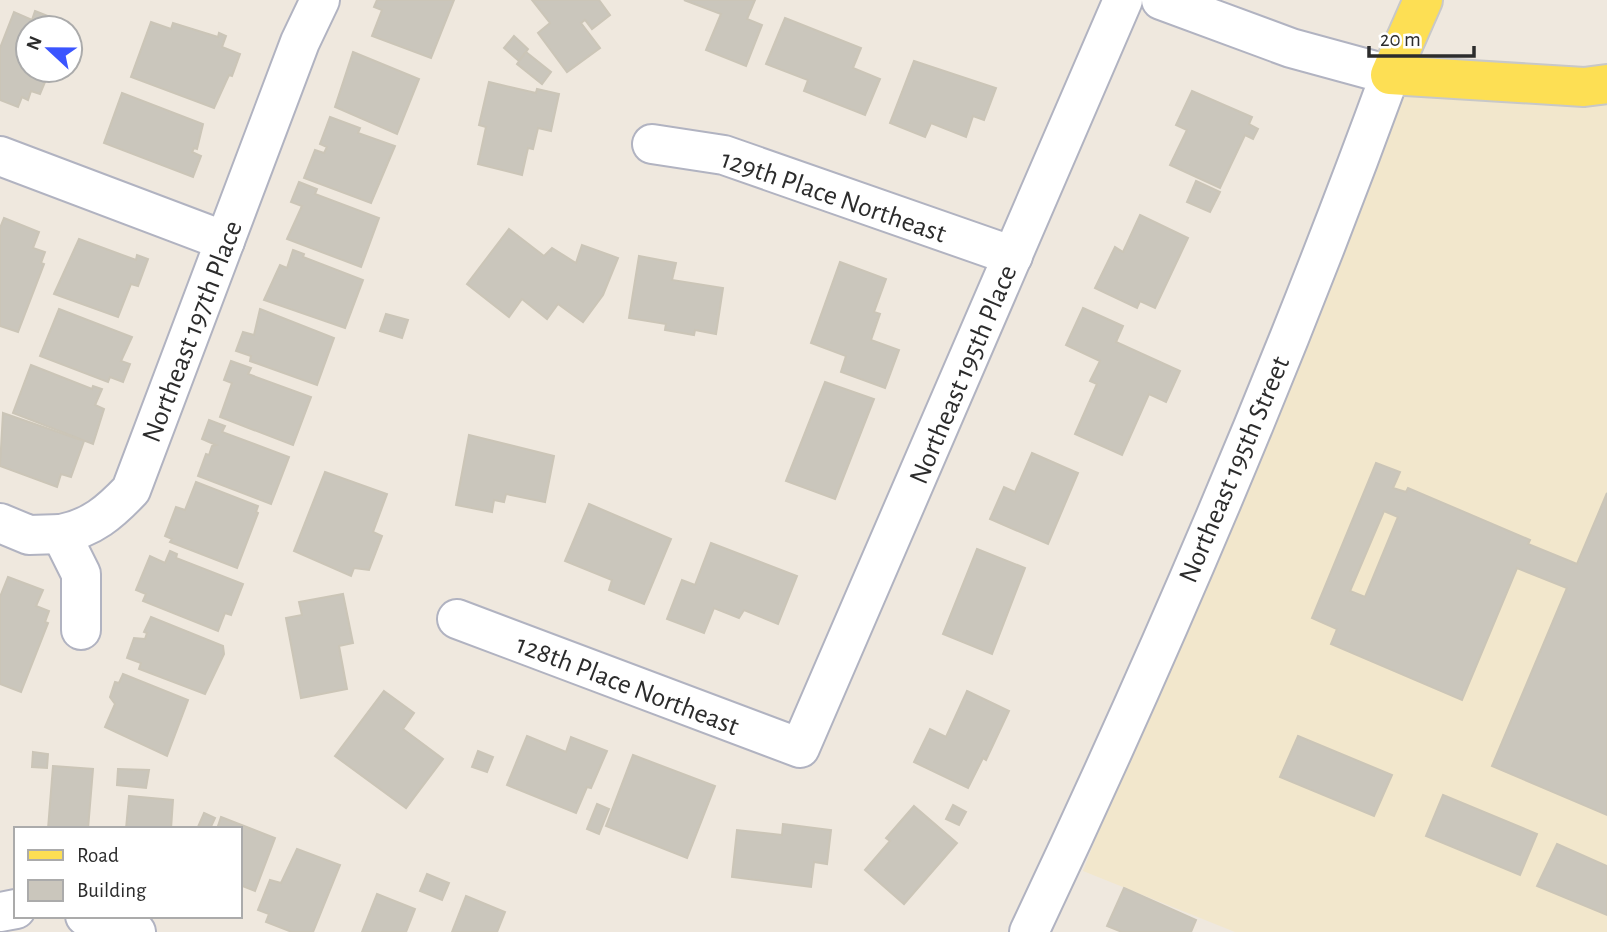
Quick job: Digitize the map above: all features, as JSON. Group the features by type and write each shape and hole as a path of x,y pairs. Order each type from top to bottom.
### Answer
{"main road":[{"name":"Northeast 195th Street","path":"1390,75 1423,0"},
{"path":"1390,75 1584,87 1607,84"}],"street":[{"name":"Northeast 197th Place","path":"61,534 83,530 111,511 131,490 300,42 320,0"},
{"name":"Northeast 195th Place","path":"800,748 1123,0"},
{"path":"1161,0 1291,48 1390,75"},
{"name":"Northeast 195th Street","path":"1029,932 1166,631 1322,256 1390,75"},
{"name":"129th Place Northeast","path":"652,144 724,155 1013,256"},
{"path":"0,156 225,242"},
{"path":"0,523 29,535 61,534 81,574 81,630"},
{"name":"128th Place Northeast","path":"457,619 800,748"},
{"path":"91,918 136,932"}],"shaded area":[{"path":"1390,75 1607,84 1607,932 1235,932 1083,871"}],"building":[{"path":"377,0 454,0 431,58 372,36 382,10 374,7"},
{"path":"532,0 599,0 610,15 592,29 585,20 581,23 600,48 567,72 538,33 550,23"},
{"path":"684,0 755,0 747,19 762,25 746,66 706,50 721,14"},
{"path":"14,12 18,14 14,14 14,84 44,84 40,94 31,91 28,100 22,97 18,107 0,100 0,48"},
{"path":"785,18 861,48 853,68 880,79 865,115 804,91 808,80 766,64"},
{"path":"151,22 171,29 173,23 218,37 219,33 226,36 222,47 240,54 232,76 229,75 214,108 131,77"},
{"path":"514,36 528,49 519,61 504,48"},
{"path":"353,52 419,79 397,134 335,107"},
{"path":"526,52 551,72 542,84 517,64"},
{"path":"914,61 996,88 984,120 973,116 966,137 931,123 925,137 890,123"},
{"path":"489,82 536,93 537,89 559,94 551,131 538,128 533,149 528,148 522,175 478,164 486,127 479,125"},
{"path":"1192,91 1252,117 1249,124 1258,129 1253,139 1245,135 1220,188 1170,165 1187,130 1176,125"},
{"path":"122,93 203,124 197,149 194,148 192,152 201,156 193,177 104,143"},
{"path":"330,117 360,128 358,133 395,146 371,203 304,178 315,150 324,153 327,147 320,144"},
{"path":"1196,181 1220,192 1210,212 1187,202"},
{"path":"299,182 317,189 315,194 379,218 361,267 287,239 302,206 291,202"},
{"path":"1140,215 1188,238 1155,308 1140,301 1137,308 1095,288 1115,247 1123,252"},
{"path":"4,218 39,232 33,248 45,252 41,263 44,264 18,332 0,326 0,228"},
{"path":"509,229 544,256 552,248 576,263 582,245 618,258 603,295 583,322 558,304 547,319 522,299 509,317 467,284"},
{"path":"79,239 136,260 137,255 148,259 138,286 131,284 118,317 54,294"},
{"path":"293,250 304,254 303,257 363,280 345,328 264,300 280,265 287,268"},
{"path":"639,256 676,263 672,280 723,288 716,334 695,330 694,335 665,330 666,324 629,318"},
{"path":"840,262 886,279 874,312 880,314 871,340 899,350 885,388 841,372 846,356 811,343"},
{"path":"1083,308 1123,326 1116,342 1180,371 1166,402 1149,394 1122,455 1075,434 1097,384 1090,381 1100,361 1066,345"},
{"path":"59,309 132,337 121,361 130,364 123,382 110,377 108,382 40,356"},
{"path":"260,309 334,338 317,385 250,361 251,356 236,351 243,332 254,335"},
{"path":"386,314 408,320 402,338 380,331"},
{"path":"231,361 251,368 248,374 311,397 293,445 220,417 232,383 224,380"},
{"path":"31,365 92,389 93,386 102,389 95,405 104,409 93,444 13,413"},
{"path":"825,382 874,399 835,499 786,481"},
{"path":"3,413 84,441 71,477 61,474 57,487 0,466"},
{"path":"209,420 225,426 222,432 289,457 271,504 198,476 206,454 209,455 212,446 216,445 202,439"},
{"path":"469,435 554,456 545,502 506,494 504,502 494,500 492,512 456,505"},
{"path":"1032,453 1078,473 1048,544 990,519 1004,487 1015,492"},
{"path":"1376,463 1400,472 1393,488 1406,492 1408,488 1530,540 1528,544 1577,564 1607,493 1607,815 1492,766 1567,588 1517,568 1462,700 1331,644 1337,629 1312,618","holes":["1384,511 1398,517 1365,597 1350,591"]},
{"path":"325,472 387,494 373,532 382,536 369,570 354,568 351,576 294,551"},
{"path":"196,482 258,506 258,513 237,568 170,542 172,539 165,536 176,507 185,510"},
{"path":"589,504 671,539 644,604 609,590 612,580 565,561"},
{"path":"711,543 797,576 778,624 744,610 739,618 714,608 704,633 667,619 682,580 695,585"},
{"path":"977,549 1025,568 992,654 943,634"},
{"path":"170,551 177,554 176,558 243,584 231,615 225,613 218,631 143,601 146,594 136,590 150,556 165,563"},
{"path":"8,577 43,590 36,606 49,611 45,622 48,623 21,692 0,684 0,597"},
{"path":"343,594 353,643 339,646 347,689 301,698 286,618 302,615 299,602"},
{"path":"151,617 223,646 224,654 205,694 139,669 141,663 127,658 134,638 145,639 147,633 144,632"},
{"path":"123,674 188,700 167,756 105,727 115,704 110,697 115,682 119,683"},
{"path":"384,691 414,713 403,729 443,759 406,808 335,756"},
{"path":"967,691 1009,711 986,760 983,758 968,788 914,762 930,729 946,737"},
{"path":"527,736 566,752 571,737 607,751 591,788 587,787 576,813 507,785"},
{"path":"1298,736 1392,775 1374,816 1280,777"},
{"path":"478,751 493,757 487,772 472,767"},
{"path":"33,752 48,754 47,768 32,767"},
{"path":"633,755 715,786 687,858 606,826"},
{"path":"53,766 93,769 88,827 48,827"},
{"path":"118,769 149,770 146,788 117,785"},
{"path":"1443,795 1537,834 1520,875 1426,836"},
{"path":"129,796 173,800 171,827 126,827"},
{"path":"597,804 609,809 599,834 587,829"},
{"path":"953,805 966,812 959,825 946,819"},
{"path":"914,806 957,843 904,904 865,870 890,841 886,838"},
{"path":"204,813 215,818 211,827 198,827"},
{"path":"221,817 275,838 255,891 242,886 242,827 218,827"},
{"path":"783,824 831,830 827,864 814,862 811,887 732,877 737,830 782,835"},
{"path":"1557,844 1607,866 1607,915 1537,886"},
{"path":"297,849 340,865 313,932 292,932 266,922 269,914 258,910 270,880 281,883"},
{"path":"427,874 449,883 442,900 420,891"},
{"path":"1124,888 1196,920 1191,932 1122,932 1107,926"},
{"path":"377,894 415,909 406,932 362,932"},
{"path":"466,896 505,912 497,932 452,932"}]}
